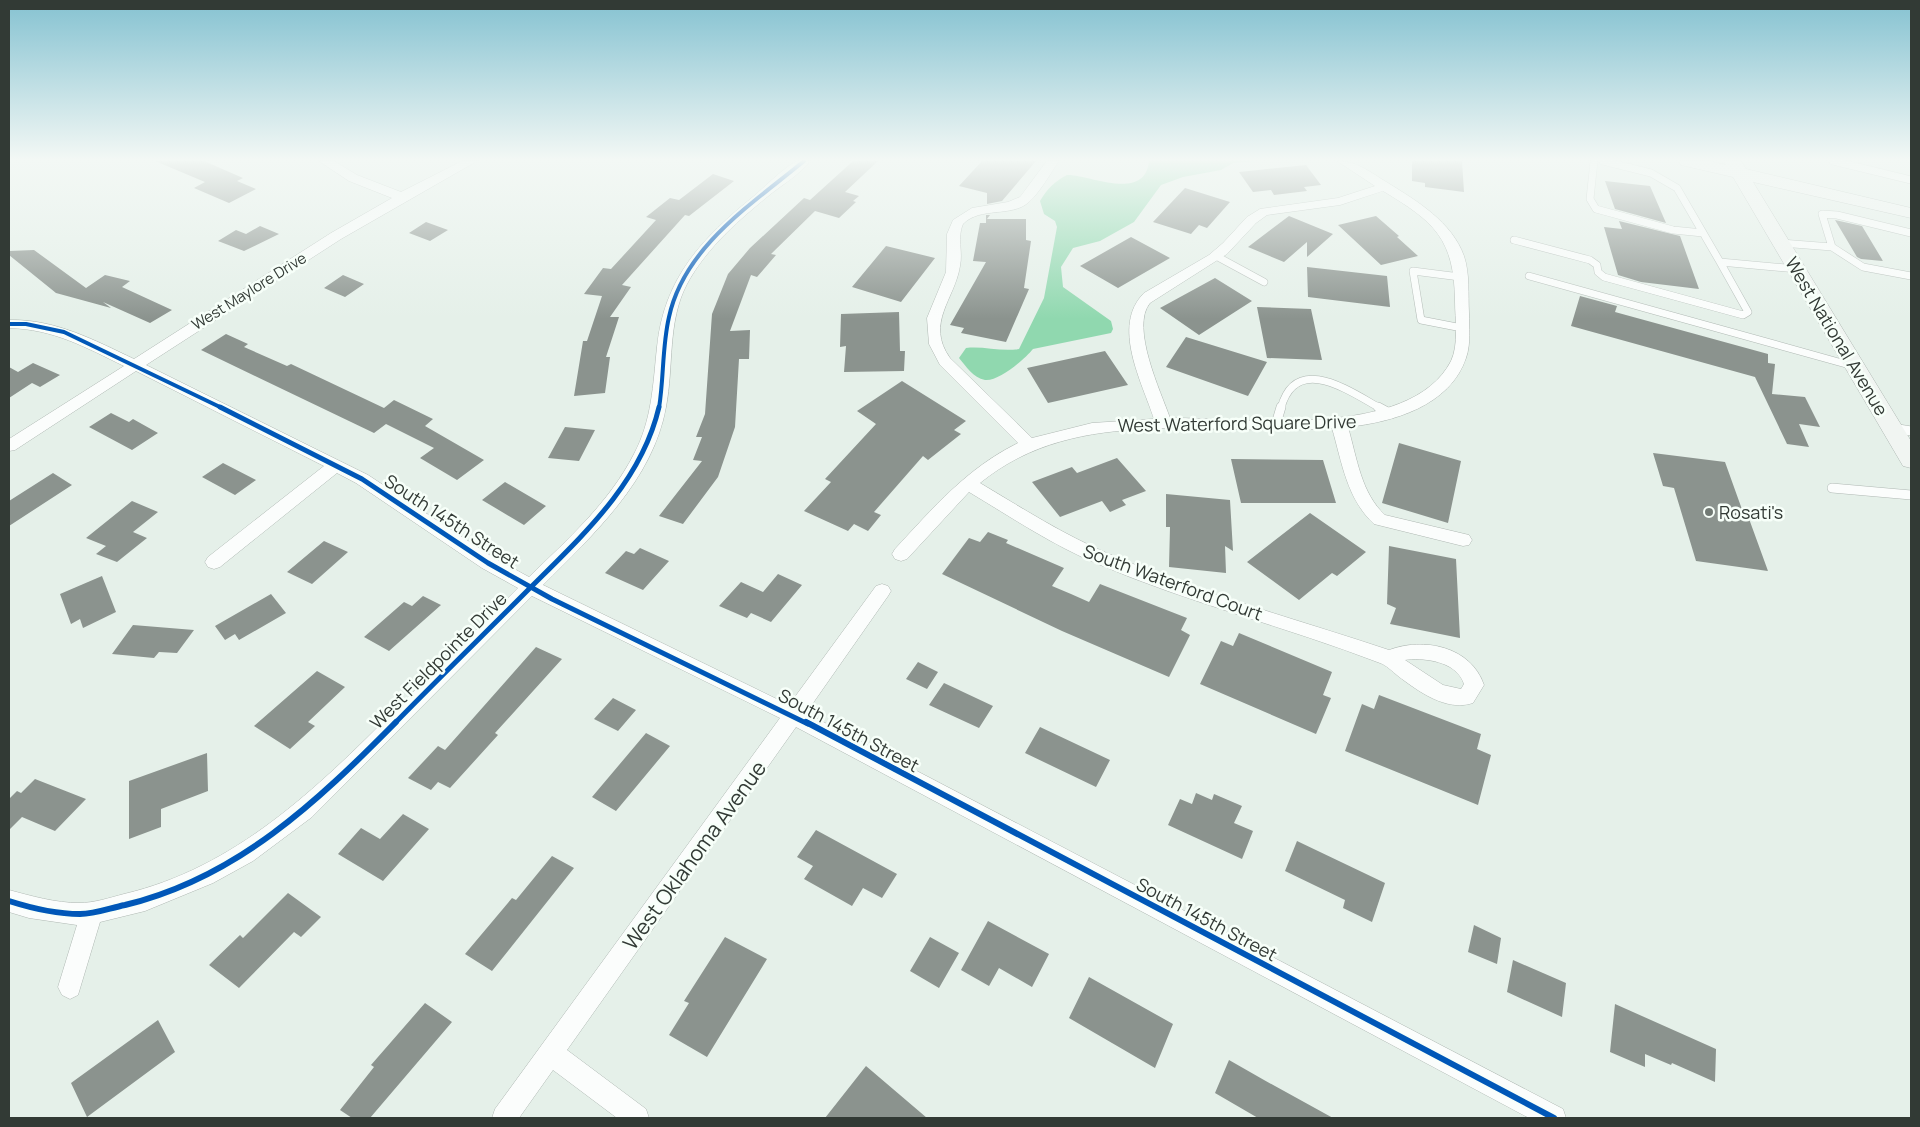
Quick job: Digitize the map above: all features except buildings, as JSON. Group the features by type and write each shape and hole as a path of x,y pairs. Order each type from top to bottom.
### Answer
{"main road":[{"name":"West National Avenue","path":"1764,214 1856,367 1902,429 1911,460"}],"street":[{"name":"West Maylore Drive","path":"9,446 374,214"},
{"name":"West Fieldpointe Drive","path":"9,901 28,907 62,912 91,913 145,900 205,876 245,854 305,810 387,731 593,524 636,466 646,445 658,407 665,332 671,306 685,275 703,250 742,214"},
{"path":"969,214 958,222 954,229 954,262 951,279 936,309 933,329 939,352 952,369 1030,445"},
{"path":"1164,424 1143,359 1136,328 1138,312 1149,296 1216,256 1243,226 1262,214"},
{"name":"West Waterford Square Drive","path":"901,554 954,495 987,466 1030,445 1052,437 1091,428 1164,424 1339,424 1392,414 1417,403 1438,388 1450,375 1459,357 1462,328 1460,277 1456,253 1447,236 1423,214"},
{"name":"South 145th Street","path":"9,324 26,324 64,332 362,479 488,563 530,587 792,715 1554,1118"},
{"path":"1339,424 1359,490 1366,507 1372,514 1380,520 1463,540"},
{"path":"214,562 335,466"},
{"name":"South Waterford Court","path":"968,483 1057,537 1103,559 1165,583 1389,658"},
{"name":"West Oklahoma Avenue","path":"504,1118 882,591"},
{"path":"70,987 91,913"},
{"path":"550,1054 569,1066 637,1118"}],"lane":[{"path":"1613,214 1673,230 1704,233"},
{"path":"1514,240 1590,260 1597,265 1598,272 1604,277 1743,314 1748,312 1692,214"},
{"path":"1832,247 1822,214 1837,215 1911,233"},
{"path":"1781,243 1832,247 1863,267 1911,276"},
{"path":"1216,256 1264,282"},
{"path":"1720,262 1797,269"},
{"path":"1460,277 1413,271 1421,320 1462,328"},
{"path":"1529,276 1856,367"},
{"path":"1276,424 1279,408 1291,387 1300,379 1307,377 1330,382 1392,414"},
{"path":"1832,488 1911,495"}],"shaded area":[{"path":"1044,214 1140,214 1134,222 1100,241 1073,248 1061,267 1063,287 1111,321 1113,329 1111,333 1033,349 1004,374 990,380 981,379 973,374 959,358 966,348 1019,349 1044,298 1057,227 1055,221"}],"cycle path":[{"path":"9,901 29,907 79,914 91,913 145,900 205,876 245,854 305,810 387,731 593,524 625,483 642,454 655,423 661,391 666,330 673,301 679,286 703,250 740,214"},
{"path":"9,324 26,324 64,332 165,379 362,479 488,563 552,599 792,715 1554,1118"}],"place":[{"name":"Rosati's","path":"1709,512"}]}
